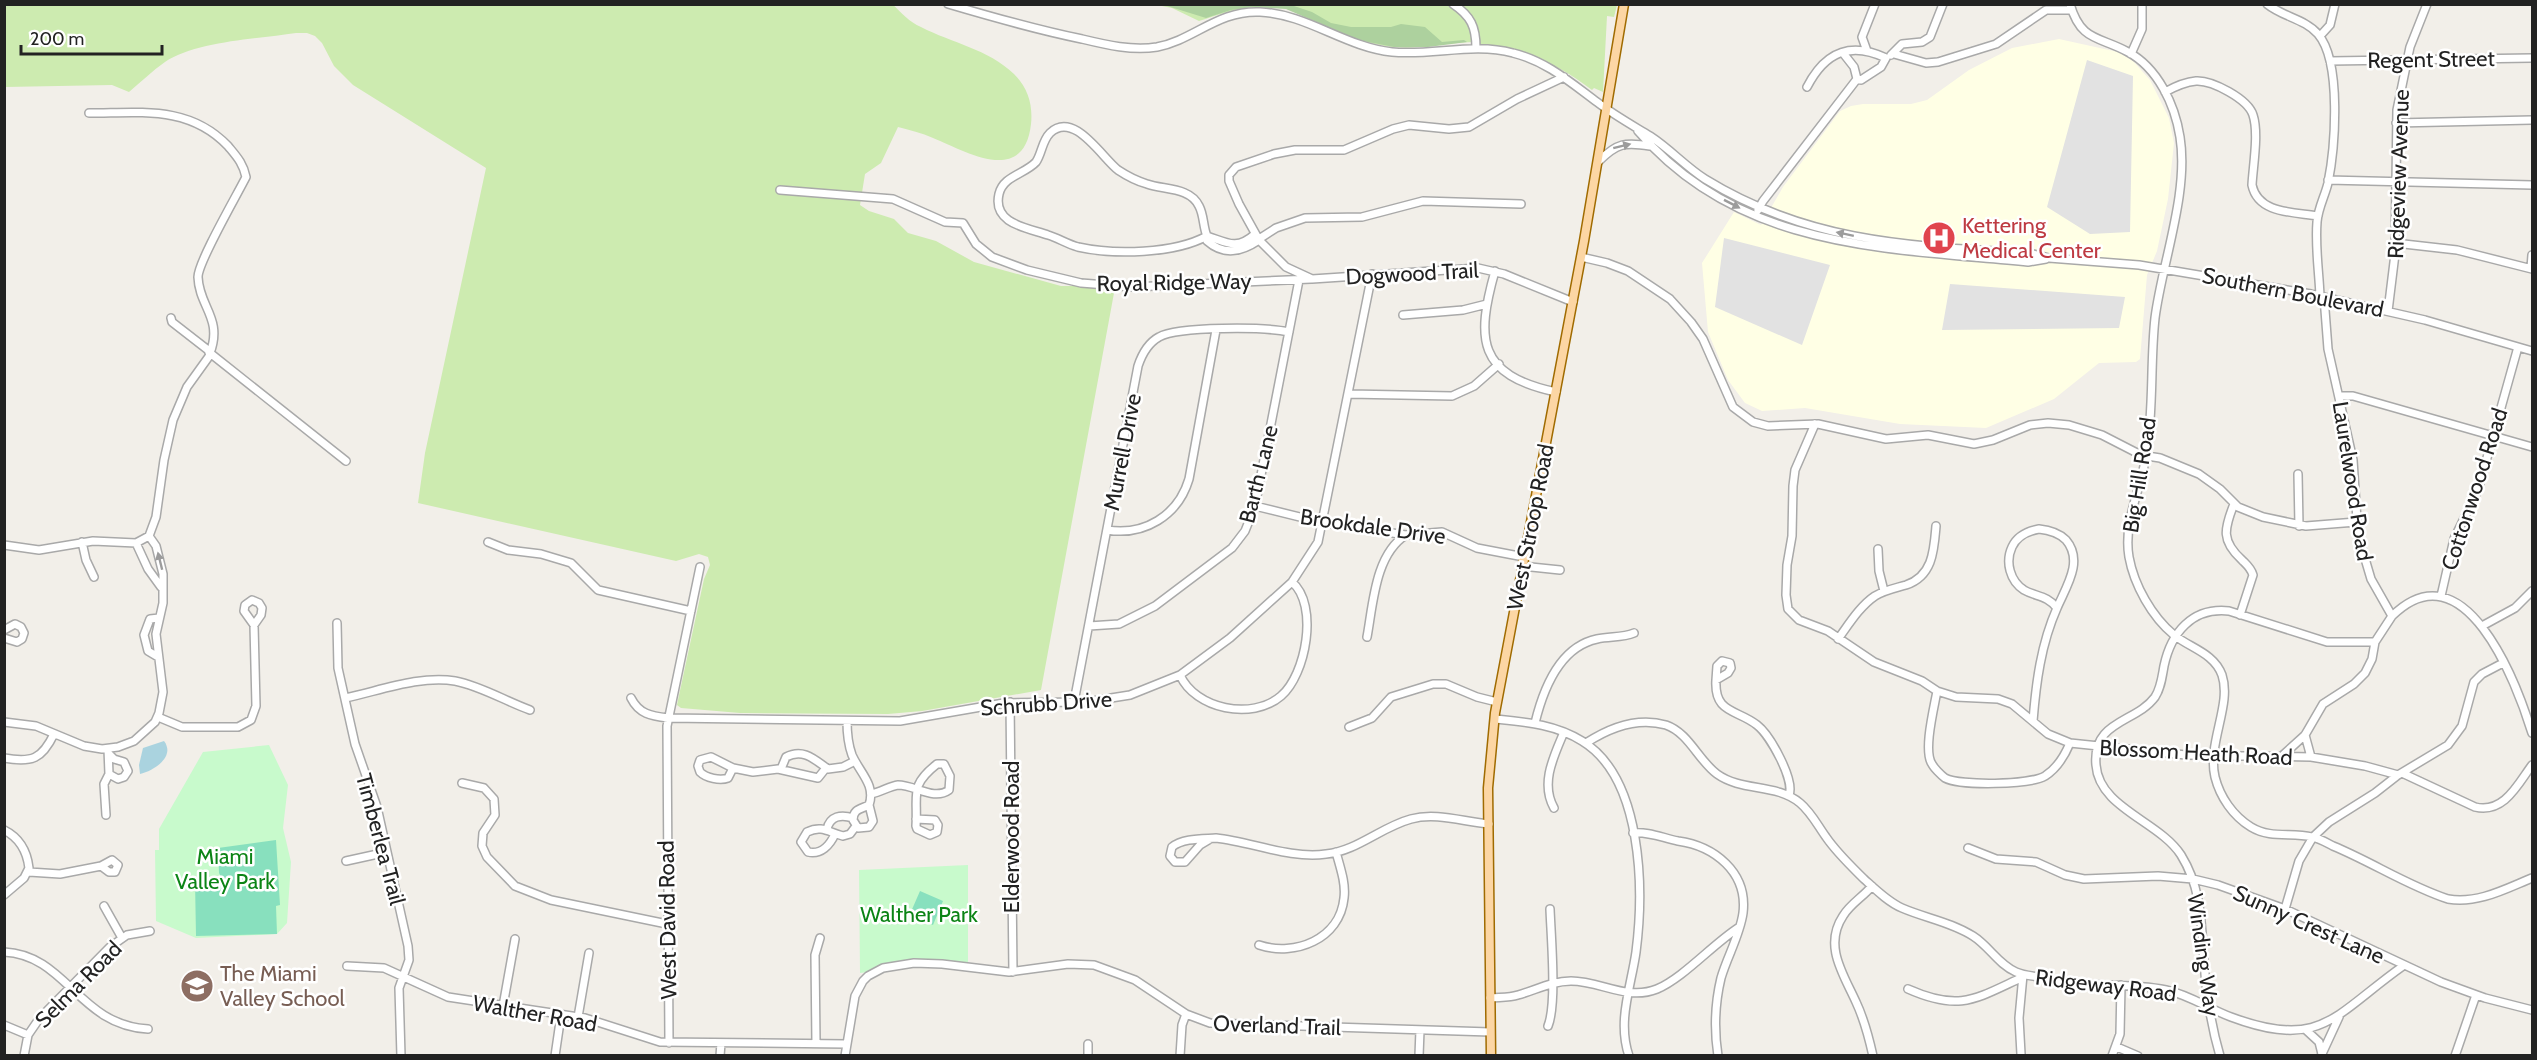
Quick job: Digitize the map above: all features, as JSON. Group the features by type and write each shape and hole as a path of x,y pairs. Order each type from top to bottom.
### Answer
{"main road":[{"name":"West Stroop Road","path":"1491,1056 1488,788 1497,702 1599,161 1624,4"}],"street":[{"name":"Southern Boulevard","path":"948,4 1054,34 1133,48 1163,45 1219,19 1259,12 1294,18 1350,43 1374,49 1416,53 1476,48 1500,50 1524,56 1546,65 1608,110 1652,137 1704,178 1758,212"},
{"path":"1453,4 1473,22 1476,48"},
{"path":"1867,51 1862,37 1875,4"},
{"path":"1857,79 1861,80 1881,67 1902,44 1922,42 1930,37 1943,4"},
{"path":"2131,54 2142,28 2142,4"},
{"path":"2267,4 2304,23 2320,36 2330,25 2335,4"},
{"name":"Ridgeview Avenue","path":"2388,311 2396,243 2396,123 2399,95 2407,60 2427,4"},
{"path":"1807,87 1824,61 1843,53 1854,50 1867,51 1930,63 1981,51 2004,39 2045,7 2070,7"},
{"name":"Big Hill Road","path":"2070,7 2086,35 2131,54 2147,67 2165,92 2175,114 2182,153 2174,228 2155,320 2146,455 2129,525 2129,556 2136,579 2147,602 2175,636 2211,659 2222,677 2222,703 2213,756 2222,795 2240,819 2255,829 2269,834 2313,837 2448,898 2476,899 2532,878"},
{"name":"Laurelwood Road","path":"2320,36 2330,61 2335,113 2328,180 2318,216 2316,244 2325,332 2353,460 2356,522 2371,579 2392,616"},
{"path":"1843,53 1852,64 1857,79"},
{"name":"Regent Street","path":"2330,61 2532,58"},
{"name":"Dogwood Trail","path":"1564,77 1517,99 1469,127 1449,129 1409,125 1344,150 1295,150 1274,154 1236,167 1230,172 1229,178 1255,239 1286,267 1312,279 1478,268 1495,271 1573,302"},
{"path":"1758,212 1857,79"},
{"path":"2165,92 2189,82 2202,81 2246,103 2254,122 2252,185 2255,195 2270,207 2318,216"},
{"path":"4,545 39,549 82,542 136,543 149,536 154,526 164,460 173,420 188,387 206,363 216,336 198,277 203,260 246,177 242,162 217,135 190,119 147,112 89,113"},
{"path":"2396,123 2532,120"},
{"name":"Royal Ridge Way","path":"1207,236 1193,244 1163,249 1109,251 1077,246 1013,224 999,208 999,192 1007,181 1036,162 1050,134 1062,128 1072,128 1126,175 1146,184 1178,190 1192,196 1201,208 1207,236 1217,244 1235,247 1276,228 1305,218 1362,217 1423,201 1521,204"},
{"name":"Southern Boulevard","path":"1636,129 1651,146 1700,184 1758,212 1819,229 1877,241 2029,253 2049,258 2165,268 2322,296 2388,311 2532,351"},
{"path":"1599,161 1613,148 1620,145 1651,146"},
{"path":"2328,180 2532,185"},
{"name":"Royal Ridge Way","path":"780,190 798,194 893,199 945,222 963,223 976,244 992,257 1048,276 1081,283 1132,287 1299,280"},
{"path":"2396,243 2441,247 2531,268 2532,255"},
{"path":"1581,258 1607,263 1628,271 1670,299 1697,329 1709,350 1732,407 1747,420 1768,426 1815,424 1886,439 1928,435 1974,444 1993,440 2030,425 2058,423 2087,430 2199,474 2220,489 2234,504 2264,517 2299,526 2356,522"},
{"path":"1495,271 1483,327 1485,343 1499,364 1521,381 1556,392"},
{"name":"Schrubb Drive","path":"631,698 643,712 668,718 847,721 914,719 1010,702 1074,702 1130,695 1180,675 1236,633 1292,582 1318,542 1324,523 1372,274"},
{"path":"1299,280 1312,279"},
{"name":"Barth Lane","path":"1089,626 1119,624 1155,606 1232,548 1245,531 1255,506 1299,280"},
{"path":"1403,315 1463,310 1487,304"},
{"path":"171,318 172,322 346,461"},
{"name":"Murrell Drive","path":"1074,702 1138,366 1144,352 1156,339 1166,334 1264,328 1289,332"},
{"path":"1107,530 1128,532 1144,528 1164,517 1180,499 1189,479 1216,330"},
{"name":"Cottonwood Road","path":"2441,596 2454,539 2478,490 2518,347"},
{"path":"1349,394 1452,396 1474,386 1499,364"},
{"path":"2340,396 2353,396 2532,447"},
{"name":"Blossom Heath Road","path":"1815,424 1794,477 1787,604 1794,616 1828,632 1874,662 1922,681 1937,691 1956,697 2005,701 2019,708 2048,734 2070,743 2097,748 2213,756 2311,757 2400,774 2475,807 2486,808 2497,805 2508,798 2532,765"},
{"path":"2298,474 2299,526"},
{"path":"2234,504 2227,526 2228,543 2234,553 2251,569 2253,578 2240,615"},
{"name":"Brookdale Drive","path":"1255,506 1324,523 1406,535 1442,531 1477,548 1560,570"},
{"path":"1838,639 1863,606 1884,591 1914,582 1926,571 1933,558 1936,526"},
{"path":"2033,721 2038,676 2047,634 2072,573 2074,562 2072,550 2063,537 2052,531 2039,529 2028,532 2018,539 2011,549 2009,564 2012,577 2023,589 2047,598 2056,608"},
{"path":"1367,637 1382,569 1391,550 1406,535"},
{"path":"4,722 22,723 84,746 109,751 135,741 150,728 158,717 163,692 156,634 163,603 162,562 149,536"},
{"path":"82,542 86,560 94,577"},
{"path":"488,542 508,550 541,554 571,563 598,590 691,611"},
{"path":"136,543 148,569 161,587"},
{"path":"1878,549 1879,571 1884,591"},
{"name":"West David Road","path":"669,1043 666,739 668,718 700,567"},
{"path":"1180,675 1193,693 1208,702 1224,706 1259,706 1282,695 1291,684 1299,665 1307,620 1304,598 1292,582"},
{"path":"2482,626 2515,608 2532,591"},
{"path":"2283,755 2305,735 2323,704 2354,684 2365,673 2372,659 2374,642 2392,616 2418,599 2441,596 2461,605 2482,626 2521,697 2532,733"},
{"path":"2097,748 2111,728 2144,708 2154,698 2160,687 2168,652 2175,636 2191,619 2205,612 2222,610 2327,642 2374,642"},
{"path":"158,657 148,651 144,635 150,619 159,618"},
{"name":"Timberlea Trail","path":"337,623 337,659 345,698 358,754 377,807 408,946 408,960 399,999 401,1056"},
{"path":"4,630 15,624 21,627 24,633 22,639 17,642 4,638"},
{"path":"158,717 182,727 238,727 251,720 256,706 254,625"},
{"path":"1535,723 1542,697 1564,658 1589,641 1634,633"},
{"path":"2285,909 2299,861 2313,837 2330,822 2400,774 2440,752 2455,738 2462,726 2474,682 2481,674 2504,663"},
{"path":"345,698 423,681 442,680 465,684 530,710"},
{"path":"1716,680 1716,692 1724,707 1755,724 1764,733 1789,777 1791,786 1789,795"},
{"path":"1349,727 1372,718 1391,697 1433,684 1446,684 1478,698 1497,702"},
{"path":"1937,691 1929,746 1930,763 1944,777 1965,783 2019,782 2039,779 2057,765 2070,743"},
{"name":"Elderwood Road","path":"1010,702 1013,972"},
{"path":"1495,718 1535,723 1564,732 1586,743 1607,764 1617,781 1633,833 1639,879 1640,916 1624,1031 1629,1056"},
{"path":"847,721 848,742 855,761 867,779 871,794 869,805 873,817 872,825 865,828 856,826"},
{"name":"Ridgeway Road","path":"1586,743 1604,732 1630,724 1648,722 1668,726 1679,732 1710,769 1727,780 1745,786 1773,789 1789,795 1805,808 1835,849 1872,886 1901,908 1967,932 2009,969 2023,976 2076,984 2121,985 2178,992 2210,1007 2269,1029 2306,1030 2339,1016 2403,966"},
{"path":"1554,808 1549,798 1547,784 1564,732"},
{"path":"4,758 25,760 41,755 54,734"},
{"path":"2305,735 2311,757"},
{"name":"Winding Way","path":"2097,748 2097,773 2109,795 2122,807 2162,834 2180,853 2193,879 2200,905 2210,1007 2220,1056"},
{"path":"109,751 114,759 124,762 128,771 124,777 118,779 109,774"},
{"path":"105,815 104,784 109,774 109,751"},
{"path":"781,769 786,757 794,754 812,756 826,768 840,768 855,761"},
{"path":"733,768 730,775 723,780 702,775 698,766 700,760 707,757 733,768 753,772 781,769 818,778 826,768"},
{"path":"871,794 898,785 916,789 934,793 947,792 951,782 946,766 941,763 920,779 916,789 916,819"},
{"path":"462,783 484,788 494,799 495,815 483,833 482,846 487,857 515,886 551,900 667,924"},
{"path":"856,826 853,818 855,812 869,805"},
{"path":"826,829 828,822 835,818 845,815 853,818"},
{"path":"1213,839 1200,845 1185,862 1175,862 1170,856 1170,849 1175,844 1213,839 1304,855 1336,852 1412,819 1434,817 1489,824"},
{"path":"836,834 823,850 810,853 805,850 801,842 804,834 817,828 846,836 856,826"},
{"path":"4,830 13,835 23,846 29,872"},
{"path":"1633,833 1699,844 1722,858 1733,872 1741,888 1743,913 1718,990 1716,1020 1718,1056"},
{"name":"Sunny Crest Lane","path":"1968,848 1996,859 2036,862 2084,879 2158,876 2193,879 2235,890 2285,909 2403,966"},
{"path":"345,861 387,852"},
{"path":"1259,945 1282,948 1307,945 1332,928 1340,916 1344,899 1343,882 1336,852"},
{"path":"4,895 29,872 60,874 101,866"},
{"path":"1872,886 1842,917 1836,931 1835,948 1838,966 1858,1005 1873,1056"},
{"path":"104,906 122,938"},
{"path":"1548,1026 1551,1014 1552,983 1550,909"},
{"path":"1490,998 1515,996 1552,983 1581,981 1629,993 1650,991 1666,984 1738,928"},
{"name":"Selma Road","path":"24,1056 28,1035 39,1019 70,987 122,938 150,931"},
{"path":"816,1043 815,956 820,938"},
{"path":"503,1006 515,939"},
{"path":"4,952 24,954 40,961 93,1009 112,1021 148,1029"},
{"path":"578,1017 589,953"},
{"name":"Overland Trail","path":"846,1044 857,992 863,981 876,971 896,965 922,963 1013,972 1068,964 1103,967 1144,984 1186,1014 1201,1021 1216,1024 1490,1032"},
{"name":"Walther Road","path":"347,966 378,966 403,975 448,997 578,1017 652,1041 669,1043"},
{"path":"2403,966 2476,995 2532,1010"},
{"path":"1908,989 1938,1000 1965,1002 2023,976 2019,1018 2021,1053"},
{"path":"2112,1056 2120,1034 2121,985"},
{"path":"2455,1056 2476,995"},
{"path":"1180,1056 1182,1024 1186,1014"},
{"path":"555,1056 561,1015"},
{"path":"2322,1055 2339,1016"},
{"path":"4,1025 28,1035"},
{"path":"1419,1056 1420,1030"},
{"path":"2306,1030 2319,1042 2322,1055"},
{"path":"669,1043 846,1044 845,1056"},
{"path":"720,1056 721,1043"},
{"path":"1088,1044 1088,1056"},
{"path":"2459,1046 2460,1056"},
{"path":"2117,1047 2138,1056"}],"shaded area":[{"name":"Kettering Medical Center","path":"2059,39 2118,52 2133,61 2150,80 2169,118 2174,143 2168,199 2157,251 2147,275 2140,359 2136,362 2099,363 2054,399 1986,428 1900,424 1805,408 1762,411 1745,403 1728,380 1708,332 1702,263 1734,212 1761,225 1783,187 1840,111 1863,104 1911,104 1927,100 1969,70 2012,48"},
{"path":"2087,60 2133,76 2130,232 2090,234 2047,207"},
{"path":"1724,238 1830,265 1802,345 1715,307"},
{"path":"1950,284 2125,297 2119,328 1942,330"}],"green space":[{"path":"892,4 917,25 981,52 1004,65 1023,85 1031,110 1031,124 1026,143 1017,155 1005,160 991,160 976,156 898,127 881,163 865,174 860,205 869,211 894,219 908,233 936,241 974,262 1061,286 1097,286 1102,288 1103,292 1114,293 1041,690 922,711 888,714 740,713 681,708 677,705 704,579 710,565 708,557 699,554 676,561 418,503 425,453 486,168 353,85 334,66 322,43 315,36 296,33 193,49 165,62 129,92 112,85 5,87 4,5"},
{"path":"1157,5 1617,5 1614,17 1607,16 1603,92 1594,88 1592,90 1567,73 1541,60 1475,42 1418,47 1385,46 1353,38 1291,10 1272,6 1230,11 1199,21 1172,8"},
{"path":"1164,5 1291,5 1312,12 1331,23 1351,27 1391,27 1401,24 1425,27 1442,42 1464,40 1467,42 1428,47 1394,47 1358,40 1286,9 1252,7 1231,10 1206,18"},
{"name":"Miami Valley Park","path":"269,745 288,785 283,828 291,862 287,923 277,934 196,938 156,921 155,850 159,850 159,829 203,752"},
{"path":"276,840 280,905 276,906 277,934 196,936 195,881 223,881 219,873 218,848"},
{"name":"Walther Park","path":"968,865 968,964 910,960 891,963 860,973 859,870"},
{"path":"920,891 943,901 933,925 910,914"}],"water":[{"path":"164,741 167,747 165,758 151,770 140,774 139,765 143,748"}],"place":[{"name":"Kettering Medical Center","path":"1939,238"},
{"name":"The Miami Valley School","path":"197,986"}]}
